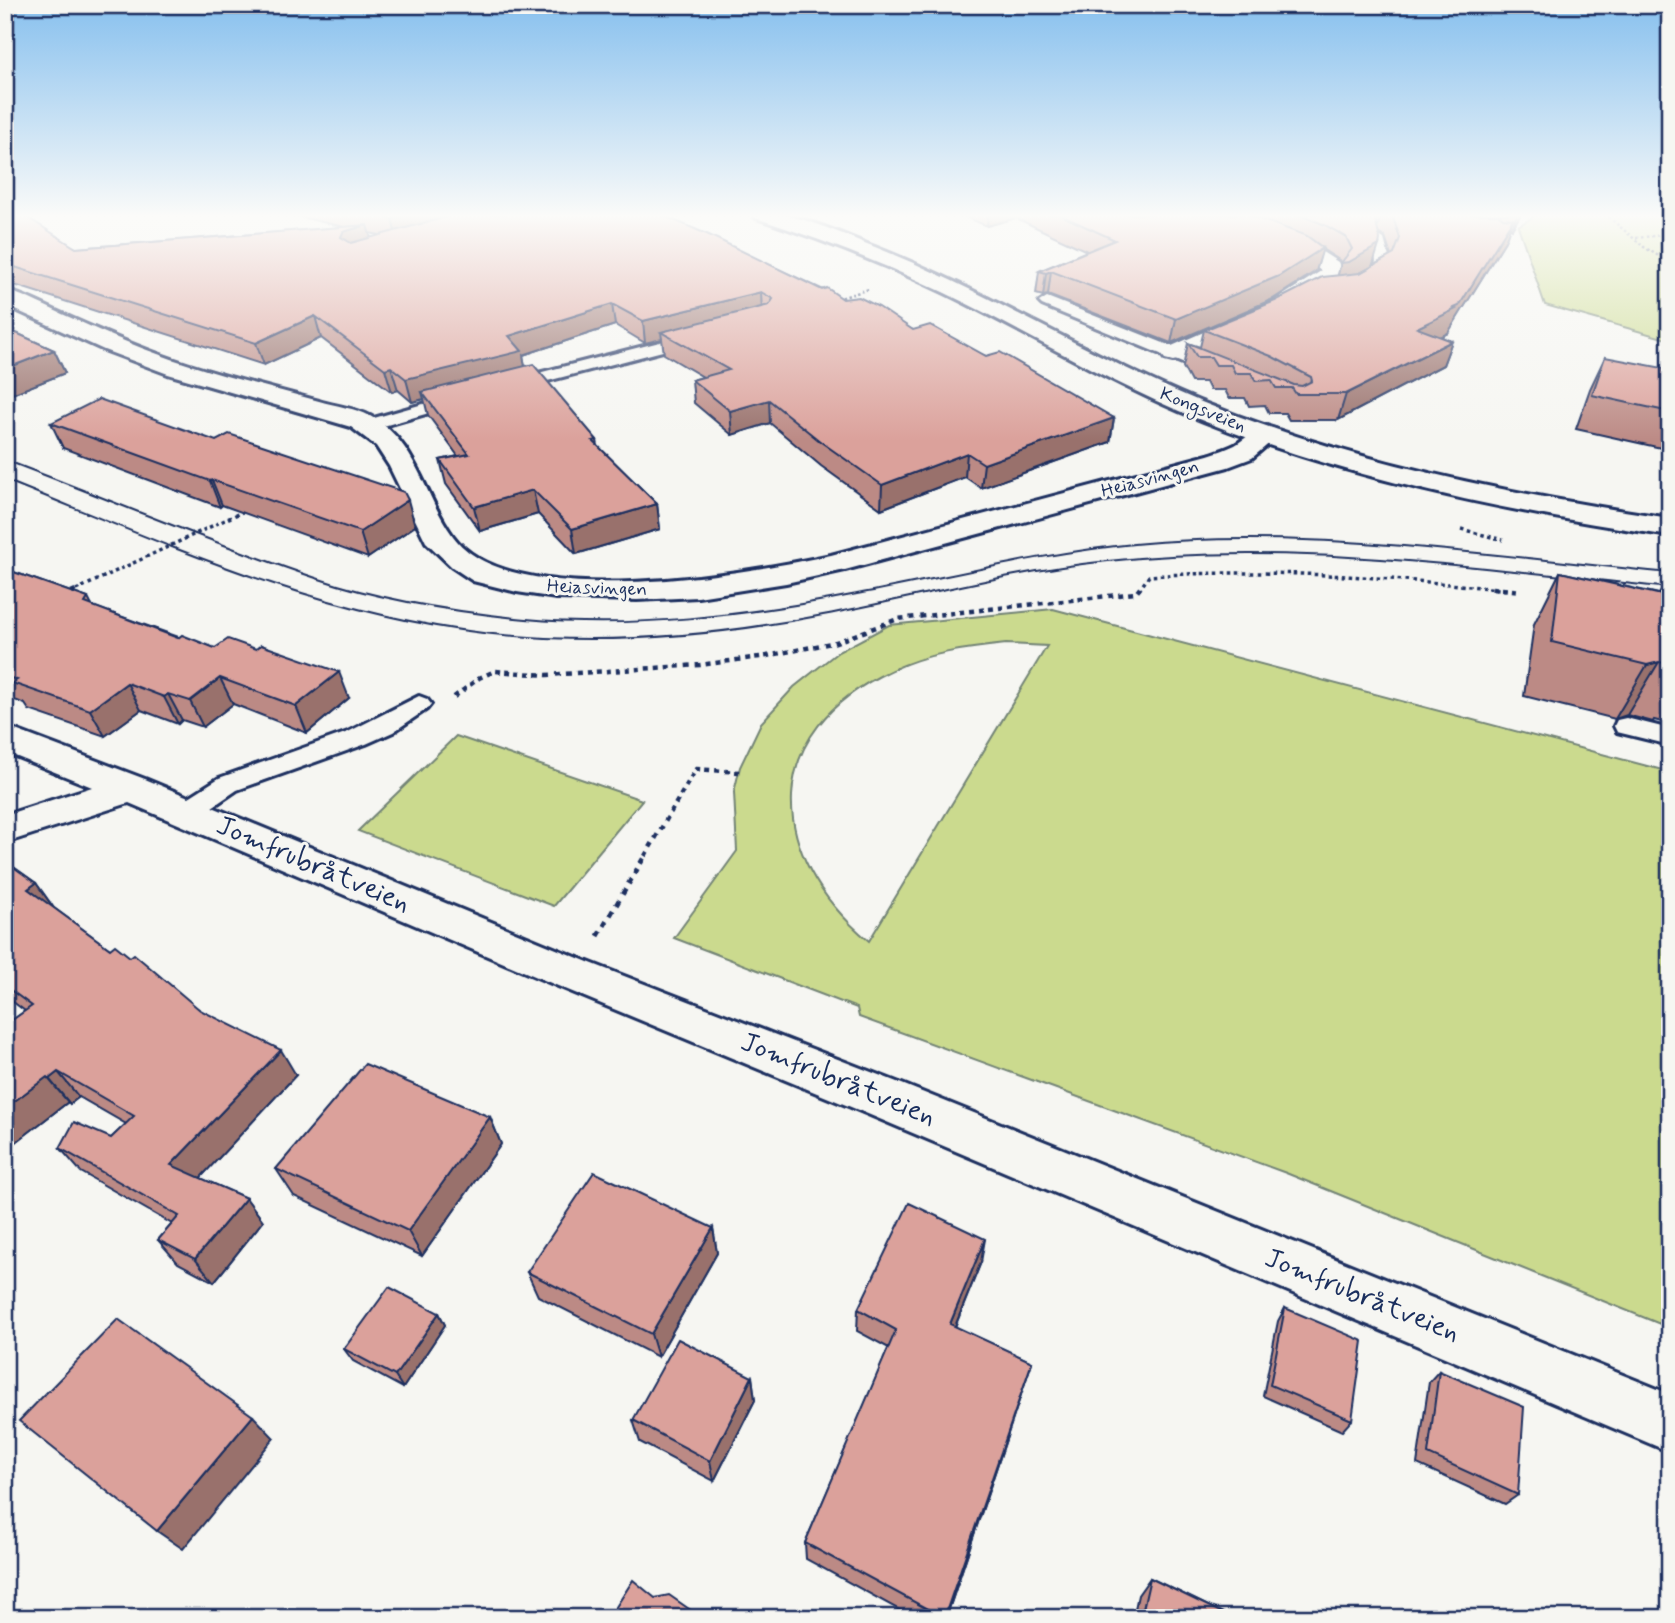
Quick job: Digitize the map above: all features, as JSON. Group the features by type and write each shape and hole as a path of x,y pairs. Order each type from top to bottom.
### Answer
{"street":[{"name":"Kongsveien","path":"955,290 1127,378 1266,435 1349,462 1457,490 1561,511 1670,527"},
{"path":"1173,354 1311,290"},
{"name":"Heiasvingen","path":"5,297 112,345 177,369 273,399 341,414 366,426 386,441 441,542 463,561 484,574 556,589 637,591 698,588 834,564 1218,461 1241,452 1266,435"},
{"name":"Jomfrubråtveien","path":"5,738 132,788 573,974 880,1097 1670,1423"},
{"path":"5,828 132,788"}],"lane":[{"path":"1298,297 1331,295"},
{"path":"1047,302 1216,370"},
{"path":"366,426 480,393 713,334"},
{"path":"187,811 228,784 358,738 394,721 419,704"},
{"path":"1626,726 1670,737"}],"path":[{"path":"836,299 869,290"},
{"path":"71,592 255,506"},
{"path":"419,704 452,698 479,678 495,671 547,675 700,665 767,656 836,642 898,619 1136,593 1149,576 1189,573 1305,573 1521,591"},
{"path":"573,974 696,769 739,772"}],"green space":[{"path":"1540,290 1670,290 1670,340 1545,305"},
{"path":"1053,609 1670,772 1670,1328 1286,1173 859,1017 857,1008 674,938 737,851 734,792 740,767 761,723 794,687 838,652 889,625","holes":["1006,644 1047,646 869,941 835,907 810,871 796,833 792,796 799,760 818,726 849,696 906,664 934,655 977,647"]},
{"path":"456,736 642,800 554,906 358,831"}],"building":[{"path":"87,290 830,290 843,299 859,297 913,330 930,325 986,356 1000,352 1114,418 984,464 967,453 882,485 821,442 769,400 730,411 692,380 729,370 661,332 769,305 773,299 761,292 643,321 612,304 509,336 522,351 406,379 391,367 385,369 315,316 256,343"},
{"path":"1100,290 1246,290 1176,319"},
{"path":"1297,290 1469,290 1459,306 1454,308 1456,309 1417,328 1452,341 1346,394 1296,394 1292,388 1276,388 1271,380 1256,381 1251,373 1235,373 1231,365 1216,365 1211,357 1197,357 1188,343 1302,386 1312,381 1311,377 1271,356 1204,330"},
{"path":"5,328 54,350 5,369"},
{"path":"1605,357 1663,368 1666,389 1670,388 1670,412 1592,395"},
{"path":"533,364 597,440 593,441 657,504 572,529 533,490 474,507 440,460 469,454 422,392"},
{"path":"99,399 216,441 229,434 404,492 408,500 360,532 51,423"},
{"path":"5,569 88,598 85,603 178,638 182,635 215,648 228,639 256,649 261,645 339,672 296,706 220,678 190,701 168,694 164,697 127,683 90,710 12,683 17,680 5,676"},
{"path":"1560,572 1666,596 1666,584 1670,584 1670,664 1659,662 1647,665 1552,642"},
{"path":"5,861 36,883 28,889 110,949 115,945 130,957 134,954 200,1010 281,1050 171,1165 246,1198 195,1259 158,1240 179,1216 60,1148 74,1122 111,1138 134,1116 58,1072 5,1108 5,1025 32,1006 5,986"},
{"path":"365,1064 490,1117 408,1231 276,1169"},
{"path":"594,1172 713,1228 651,1334 527,1272"},
{"path":"909,1203 985,1239 950,1324 1032,1362 944,1618 805,1543 896,1330 858,1309"},
{"path":"389,1287 439,1313 395,1376 344,1349"},
{"path":"1285,1308 1363,1341 1352,1420 1270,1385"},
{"path":"118,1319 253,1416 157,1531 19,1421"},
{"path":"678,1339 752,1377 710,1461 633,1420"},
{"path":"1439,1371 1524,1407 1518,1495 1428,1454"},
{"path":"1150,1578 1233,1618 1141,1618"},
{"path":"633,1580 655,1598 669,1595 702,1618 609,1618"}],"tram line":[{"path":"5,460 238,550 341,586 473,613 567,622 651,621 734,614 816,602 1064,553 1134,544 1201,540 1335,541 1670,573"},
{"path":"5,480 180,550 299,592 421,623 526,637 611,639 739,629 823,615 1072,565 1178,556 1319,555 1460,565 1670,588"}]}
